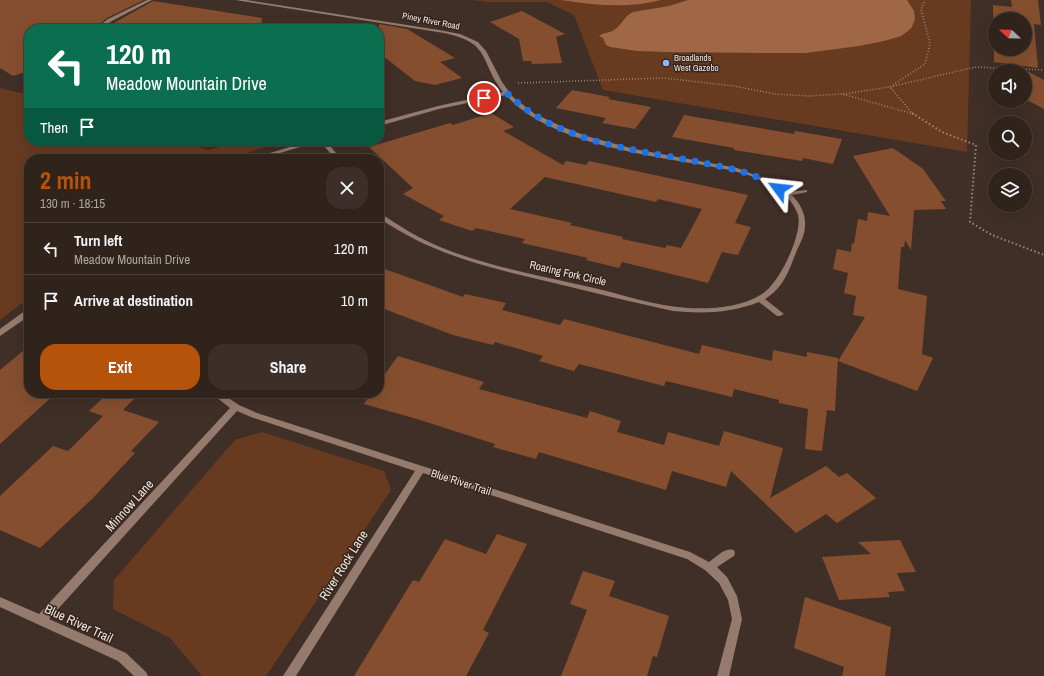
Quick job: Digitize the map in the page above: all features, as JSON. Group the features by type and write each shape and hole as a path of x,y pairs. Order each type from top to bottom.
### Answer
{"street":[{"path":"104,24 150,0"},
{"name":"Piney River Road","path":"237,0 453,33 466,38 482,49 507,93 520,106 538,118 580,136 612,145 735,169 772,184 787,194"},
{"path":"384,123 438,108 507,93"},
{"path":"271,154 299,146"},
{"path":"327,146 334,154"},
{"path":"787,194 805,190"},
{"name":"Roaring Fork Circle","path":"384,219 394,227 422,242 454,255 492,266 673,310 698,312 724,310 747,305 761,299 776,288 784,276 802,226 801,216 795,204 787,194"},
{"path":"761,299 780,314"},
{"path":"0,334 24,316"},
{"name":"Blue River Trail","path":"223,398 254,414 690,556 709,567 723,580 733,599 737,619 723,676"},
{"name":"Minnow Lane","path":"41,620 236,406"},
{"name":"River Rock Lane","path":"289,676 421,469"},
{"path":"709,567 730,553"},
{"name":"Blue River Trail","path":"0,602 122,658 142,676"}],"path":[{"path":"890,87 925,64 930,44 921,9 925,0"},
{"path":"502,86 528,82 664,78 734,86 775,94 808,96 842,94 890,87 947,72 975,67 1044,70"},
{"path":"890,87 911,112 942,132 976,145 970,222 992,235 1044,255"},
{"path":"842,94 911,112"}],"shaded area":[{"path":"473,0 971,0 967,152 603,90 574,15 547,2 489,2"},
{"path":"561,0 661,0 636,4 598,5"},
{"path":"688,0 907,0 914,11 915,19 912,27 901,36 859,46 806,53 637,51 610,47 606,45 603,38 599,36 614,30 627,16 633,12 669,6"},
{"path":"0,88 24,94 24,146 195,146 208,150 224,146 267,146 244,154 24,154 24,302 0,320"},
{"path":"262,432 384,471 391,490 266,676 202,676 170,638 113,609 114,580 235,440"}],"building":[{"path":"0,0 144,0 107,18 100,24 24,24 24,73 13,76 0,68"},
{"path":"1011,0 1038,0 1041,25 1034,24 1038,68 1032,67 1032,64 1009,64 994,62 994,56 1032,56 1032,12 993,12 993,5 1012,7"},
{"path":"153,1 262,18 261,24 112,24"},
{"path":"522,11 565,34 556,37 562,63 532,64 531,61 523,61 519,39 490,22"},
{"path":"384,25 407,29 455,58 440,62 462,78 435,85 415,81 384,57"},
{"path":"1032,74 1044,80 1044,109 1032,103"},
{"path":"572,90 610,97 608,99 651,107 635,129 602,123 606,118 556,108"},
{"path":"491,113 514,127 503,131 563,165 566,161 586,165 589,161 748,195 735,223 751,227 738,255 722,252 708,283 622,262 619,268 586,260 588,258 522,243 525,239 476,228 472,231 439,220 444,216 403,194 413,188 384,161 384,154 377,154 369,147 384,146 384,143 450,123 453,125","holes":["545,177 656,202 658,199 702,209 681,248 667,245 665,248 622,239 623,237 570,225 572,223 510,209"]},
{"path":"684,115 794,134 795,131 842,139 833,164 803,158 802,161 734,150 734,148 672,137"},
{"path":"893,148 923,169 946,201 941,201 946,209 914,210 911,250 905,240 904,247 901,247 898,289 927,296 922,354 933,358 917,391 838,361 865,317 853,315 856,296 844,293 848,273 833,269 837,249 851,252 852,243 854,244 858,219 867,221 868,212 890,216 853,156"},
{"path":"384,269 463,297 465,294 506,303 502,310 560,325 564,319 699,354 702,345 772,361 773,350 807,357 807,352 838,358 835,411 827,410 822,451 805,449 808,409 779,403 779,400 734,389 732,397 666,381 664,386 579,364 574,371 539,361 543,356 495,342 493,345 453,335 384,309"},
{"path":"24,350 24,398 51,398 0,444 0,370"},
{"path":"398,356 484,382 479,389 587,418 590,411 621,421 617,432 664,445 668,432 719,446 724,431 783,448 770,498 826,466 839,477 847,473 876,498 837,523 826,514 796,533 731,471 726,487 672,471 666,490 539,452 536,459 493,447 495,444 364,404 368,398 384,398 384,375"},
{"path":"103,398 135,398 123,410 159,422 131,451 135,453 93,498 40,548 0,530 0,496 53,446 68,451 103,416 89,411"},
{"path":"497,534 527,544 483,630 489,633 466,676 354,676 413,580 419,582 445,539 486,554"},
{"path":"900,540 916,572 897,573 905,591 888,592 890,597 839,600 822,557 871,554 858,542"},
{"path":"583,571 615,581 609,596 669,616 657,657 653,656 647,676 561,676 587,610 570,604"},
{"path":"805,597 891,627 885,676 842,676 844,667 794,648"}],"place":[{"name":"Broadlands West Gazebo","path":"666,63"}],"route":[{"path":"484,98 507,93 520,106 538,118 561,129 586,138 612,145 735,169 755,176 779,189"}]}
